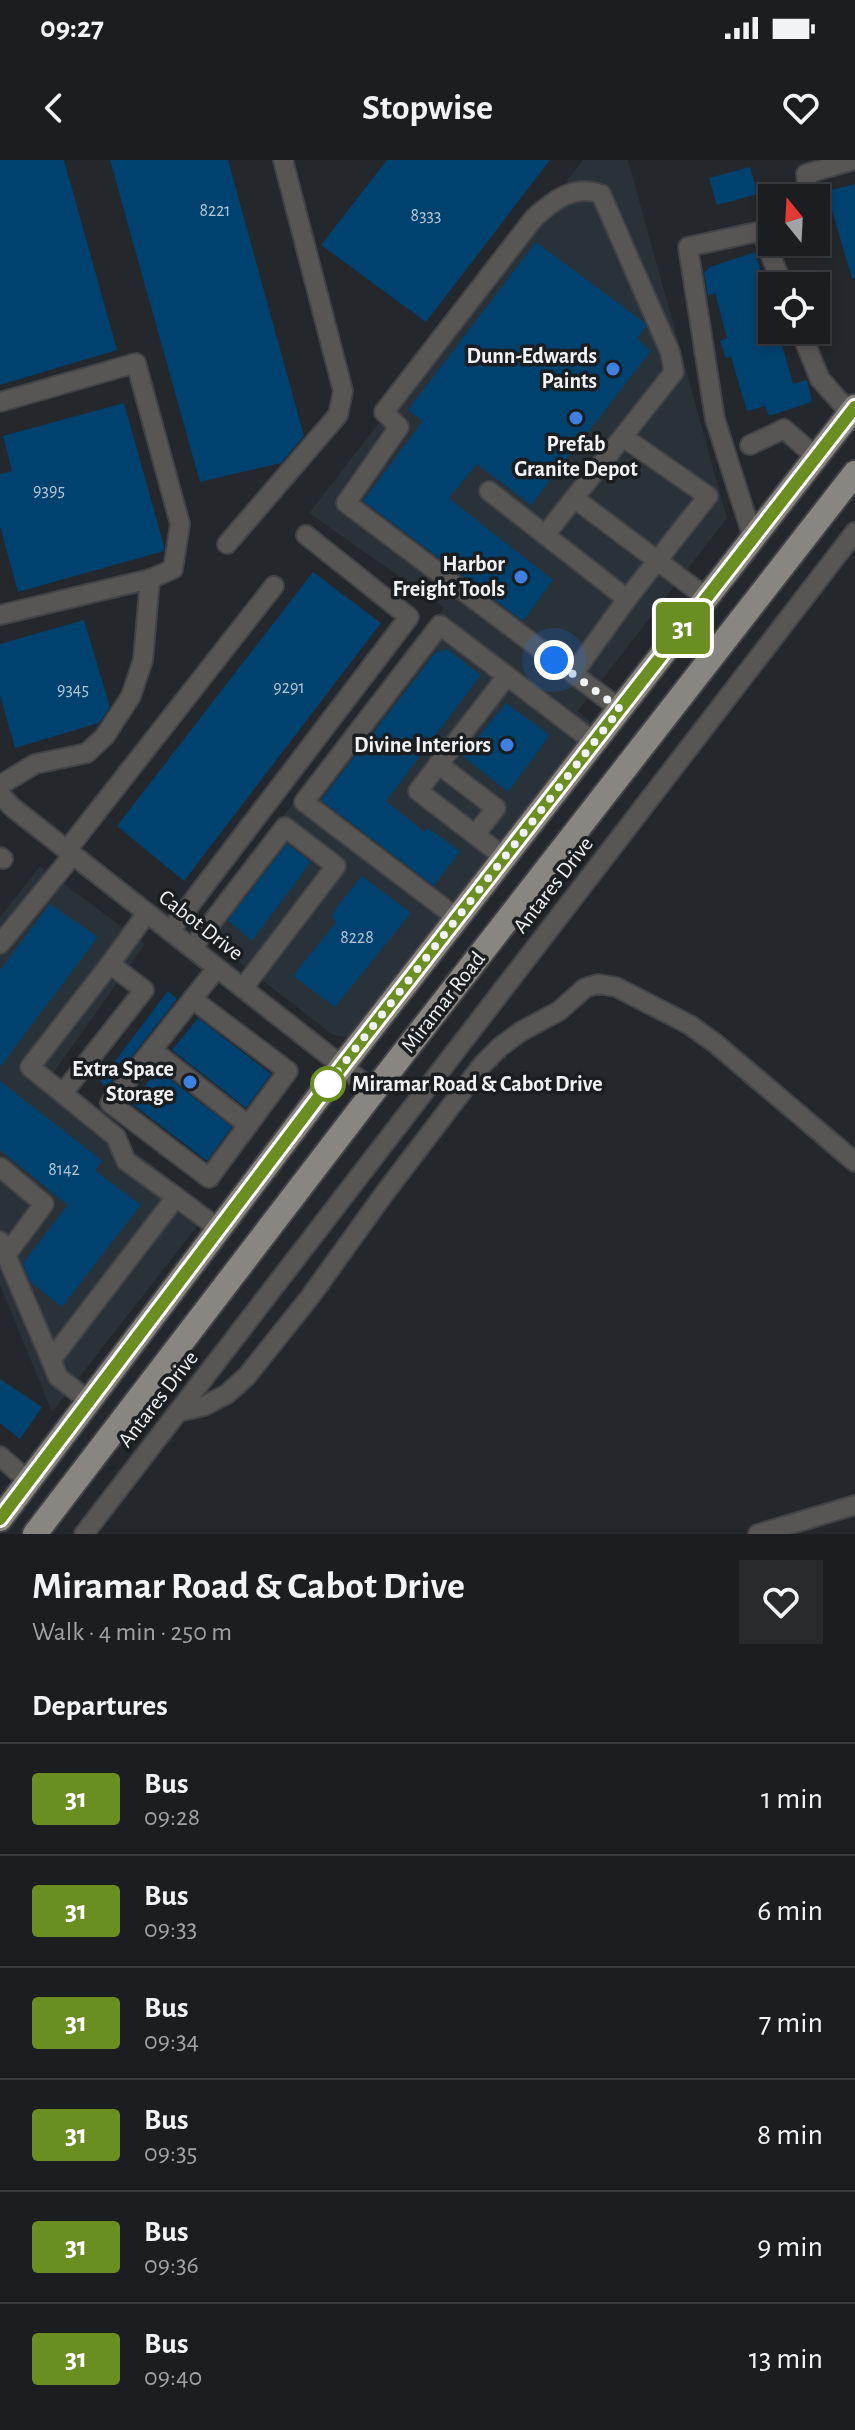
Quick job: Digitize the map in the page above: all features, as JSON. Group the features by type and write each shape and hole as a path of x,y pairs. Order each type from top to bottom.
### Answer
{"main road":[{"name":"Miramar Road","path":"2,1513 342,1066 853,410"},
{"name":"Miramar Road","path":"35,1534 374,1091 855,473"}],"street":[{"path":"227,544 338,415 343,391 285,169 301,160"},
{"path":"807,184 806,174 854,160"},
{"path":"545,535 674,372 670,352 601,194 586,189 554,200 534,218 384,412 399,427 346,503 620,709"},
{"path":"753,538 715,419 688,247 758,230"},
{"path":"806,344 820,379 853,410"},
{"path":"0,402 136,363 180,524 173,569 150,579 0,615"},
{"path":"750,445 784,429 816,457"},
{"path":"573,674 708,496 623,437"},
{"path":"489,491 627,599"},
{"path":"574,498 707,598"},
{"name":"Antares Drive","path":"84,1534 855,532"},
{"path":"170,931 409,617 306,535"},
{"path":"0,785 35,764 87,753 105,736 131,696 143,660 150,579"},
{"path":"0,944 274,586"},
{"path":"192,948 440,625 594,742"},
{"path":"504,857 418,791 507,676"},
{"path":"438,764 496,808 475,835"},
{"name":"Cabot Drive","path":"0,794 12,807 374,1091"},
{"path":"304,802 457,918"},
{"path":"243,988 336,866 285,827"},
{"path":"147,913 30,1067 116,1137 126,1161 219,1229"},
{"path":"63,1093 144,990 110,964"},
{"path":"192,999 288,1071 209,1178 110,1103 192,999 217,968"},
{"path":"178,1412 204,1406 227,1394 247,1376 310,1297 483,1064 520,1032 559,1011 585,988 598,984 616,987 690,1025 855,1162"},
{"path":"152,1050 248,1125"},
{"path":"0,1167 44,1204 3,1248 58,1377 89,1401"},
{"path":"51,1360 176,1197"},
{"path":"0,1456 28,1481"},
{"path":"758,1534 855,1505"}],"shaded area":[{"path":"583,160 628,160 727,518 578,711 593,724 358,1029 346,1037 333,1035 196,929 444,608 309,513"},
{"path":"40,866 145,944 46,1083 210,1210 52,1412 0,1285 0,917"}],"building":[{"path":"0,160 64,160 117,350 0,385"},
{"path":"110,160 228,160 304,436 281,463 200,482"},
{"path":"387,160 550,160 426,322 321,245"},
{"path":"750,167 758,194 717,205 709,178"},
{"path":"855,184 855,278 852,278 830,204 830,190"},
{"path":"536,242 644,322 646,327 637,338 651,351 531,505 477,464 449,498 553,580 523,621 363,501 423,421 408,410"},
{"path":"755,252 761,272 758,272 758,344 782,344 793,384 807,380 812,402 769,416 765,406 747,411 731,357 726,358 720,341 727,338 715,293 708,296 704,273 710,267"},
{"path":"124,403 164,551 18,592 0,526 0,474 12,471 3,436"},
{"path":"313,572 381,623 184,881 117,826"},
{"path":"84,620 110,707 99,723 15,748 0,695 0,644"},
{"path":"447,649 481,675 386,801 425,832 428,828 460,851 434,886 321,800 436,652"},
{"name":"Divine Interiors","path":"506,703 550,735 508,792 463,756"},
{"path":"287,844 311,862 252,941 228,920"},
{"path":"362,876 411,913 335,1007 293,976 336,922 332,917 336,908"},
{"path":"50,904 98,937 0,1067 0,970"},
{"path":"168,991 177,999 107,1088 100,1081"},
{"path":"198,1018 271,1074 246,1108 172,1050"},
{"path":"158,1070 232,1127 207,1161 131,1103"},
{"path":"0,1081 103,1161 95,1170 141,1205 62,1307 30,1281 23,1263 68,1205 0,1150"},
{"path":"0,1379 42,1407 20,1439 0,1423"}],"bus line":[{"name":"31","path":"0,1519 342,1066 855,407"}],"place":[{"name":"Dunn-Edwards Paints","path":"613,369"},
{"name":"Prefab Granite Depot","path":"576,418"},
{"name":"Harbor Freight Tools","path":"521,577"},
{"name":"Divine Interiors","path":"507,745"},
{"name":"Extra Space Storage","path":"190,1082"},
{"name":"Miramar Road & Cabot Drive","path":"328,1084"}],"route":[{"path":"328,1084 324,1089 620,709 554,660"}]}
